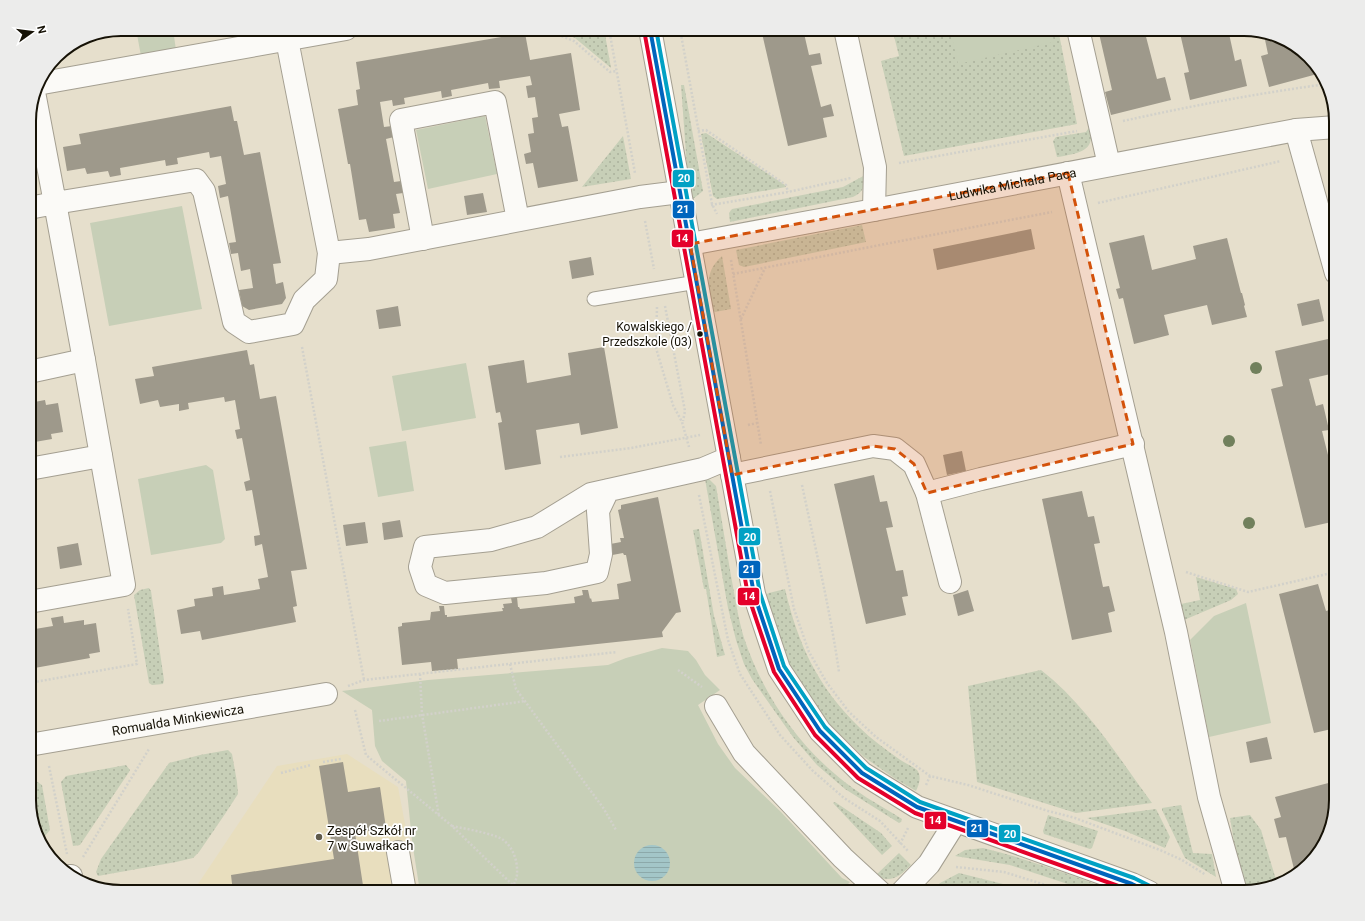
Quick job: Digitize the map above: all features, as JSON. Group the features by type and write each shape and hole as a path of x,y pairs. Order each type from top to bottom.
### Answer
{"street":[{"path":"45,83 293,36"},
{"path":"36,207 196,180 204,191 234,322 249,332 293,324 304,300 326,279 329,253 298,36"},
{"path":"651,36 754,594 779,669 820,731 862,773 917,807 1134,885"},
{"path":"847,36 876,167 874,210"},
{"path":"1080,36 1109,164"},
{"path":"423,238 401,120 495,102 518,220"},
{"path":"36,601 124,585 37,109"},
{"name":"Ludwika Michała Paca","path":"690,244 1109,164 1296,130 1329,128"},
{"path":"1296,130 1329,249"},
{"path":"1068,173 1176,632 1209,797 1234,885"},
{"path":"329,253 369,249 640,197 680,192"},
{"path":"36,370 84,360"},
{"path":"927,493 1132,444"},
{"path":"608,490 598,512 601,554 597,572 546,583 445,593 426,585 420,567 425,547 491,540 538,526 591,494 608,490 703,469 731,466 766,468 873,446 895,449 914,464 927,493 950,582"},
{"path":"36,469 101,456"},
{"name":"Romualda Minkiewicza","path":"37,744 326,694"},
{"path":"716,706 744,753 843,858 872,885"},
{"path":"909,885 929,864 956,821"},
{"path":"398,852 404,885"}],"lane":[{"path":"594,299 697,282"}],"path":[{"path":"561,36 574,41 610,72 616,72"},
{"path":"610,36 658,288 665,305 685,411 682,422 673,405 656,348 658,288"},
{"path":"681,36 712,204 729,237 733,274 757,423 794,609 809,652 827,683 849,712 876,737 930,776 968,785 1048,811 1075,818 1160,850 1182,860 1208,876"},
{"path":"1119,121 1189,107 1321,85"},
{"path":"698,130 706,130 786,185 788,192"},
{"path":"712,204 788,192 859,176 864,170 876,167 1078,131"},
{"path":"733,274 1076,208 1303,156 1325,153 1329,154"},
{"path":"741,319 765,268"},
{"path":"293,324 302,346 364,680"},
{"path":"560,457 631,448 757,423"},
{"path":"802,484 839,672"},
{"path":"1184,571 1248,592 1329,574"},
{"path":"36,682 138,664 124,585"},
{"path":"326,694 364,680 617,652"},
{"path":"510,664 516,689 604,809 616,830"},
{"path":"420,674 422,714 439,816"},
{"path":"379,720 526,701"},
{"path":"355,710 366,755 452,826 512,885"},
{"path":"73,871 141,762 163,722"},
{"path":"37,744 67,866"},
{"path":"324,762 341,759"},
{"path":"281,773 311,765"},
{"path":"452,826 499,838 504,841 509,846 516,859 517,875 513,885"}],"highlighted area":[{"path":"1068,173 1133,444 927,493 914,464 895,449 873,446 732,475 690,244"}],"shaded area":[{"name":"Zespół Szkół nr 7 w Suwałkach","path":"347,754 398,787 417,885 197,885 277,766"}],"green space":[{"path":"137,36 174,36 176,50 141,56"},
{"path":"570,36 605,36 611,68 575,38"},
{"path":"894,36 1059,36 1077,124 904,156 881,61 899,56"},
{"path":"952,36 1053,36 1054,42 958,64"},
{"path":"681,85 684,85 703,191 693,199 687,168"},
{"path":"485,116 497,174 428,189 416,130"},
{"path":"1089,128 1091,136 1087,147 1077,153 1057,157 1053,141 1056,137 1086,132"},
{"path":"706,133 786,187 717,199 713,196 701,134"},
{"path":"623,136 631,179 582,187"},
{"path":"867,174 866,182 860,193 853,197 730,222 729,213 732,209 843,187"},
{"path":"182,206 202,309 109,326 90,223"},
{"path":"862,225 866,242 744,267 739,265 736,250"},
{"path":"722,256 731,309 715,312 712,310 709,281 712,269"},
{"path":"466,363 476,418 402,431 392,376"},
{"path":"406,441 414,491 378,497 369,447"},
{"path":"206,465 213,470 225,539 221,543 151,555 138,479"},
{"path":"705,479 709,479 716,486 740,623 744,638 761,680 784,718 813,753 846,783 902,819 901,822 899,823 845,789 817,765 793,737 752,679 744,664 728,608"},
{"path":"699,529 714,616 725,655 717,657 706,589 704,589 693,530"},
{"path":"1196,577 1236,589 1238,594 1231,600 1184,620 1181,604 1200,600"},
{"path":"149,588 151,591 164,680 163,684 152,685 149,683 134,595 140,590"},
{"path":"785,589 796,628 803,646 821,680 844,712 864,731 878,744 917,770 920,778 916,791 864,757 828,723 792,670 785,655 767,598 767,594 769,593"},
{"path":"1246,603 1271,723 1209,737 1190,640 1214,616"},
{"path":"662,648 688,651 696,660 705,675 720,690 698,705 718,744 735,768 781,812 842,878 850,882 847,885 419,885 412,841 406,781 382,761 375,746 372,710 342,691 428,680 608,665 626,658"},
{"path":"1041,670 1058,684 1087,716 1114,750 1152,803 1076,813 977,782 968,686"},
{"path":"228,750 232,754 238,794 199,852 193,858 98,876 96,872 101,859 169,763"},
{"path":"126,765 130,770 129,772 80,845 73,846 61,782 66,776"},
{"path":"36,781 42,785 50,830 45,836 42,833 36,806"},
{"path":"835,802 881,833 892,846 882,855 833,803"},
{"path":"1181,805 1193,853 1212,854 1216,877 1185,858 1162,810 1162,808"},
{"path":"1156,809 1170,837 1165,848 1125,831 1087,818"},
{"path":"1048,815 1098,831 1092,848 1090,849 1044,834 1043,831"},
{"path":"1250,815 1261,830 1276,879 1255,884 1241,885 1230,818"},
{"path":"983,848 1017,857 1097,885 1071,885 1010,865 955,856 965,850"},
{"path":"899,853 911,865 907,869 899,876 891,879 875,876"},
{"path":"959,873 1007,885 938,885"}],"water":[{"path":"652,845 665,850 670,863 665,876 652,881 639,876 634,863 639,850"}],"building":[{"path":"508,36 526,36 530,60 571,53 580,110 559,114 562,127 568,126 578,181 538,188 533,163 526,164 524,154 531,152 528,134 534,133 532,118 538,117 535,97 528,98 526,86 532,85 530,76 499,81 500,88 489,89 488,83 451,90 452,96 442,98 441,91 404,98 405,104 393,106 392,100 380,102 384,127 392,126 394,137 386,139 394,182 401,181 403,193 396,194 400,213 393,214 395,228 369,232 366,219 359,220 350,164 348,164 338,109 358,105 356,90 360,89 356,62"},
{"path":"763,36 805,36 809,55 820,53 822,64 811,66 821,107 831,104 834,116 823,118 827,137 788,146"},
{"path":"1100,36 1146,36 1157,79 1165,77 1171,100 1111,115 1105,92 1112,90"},
{"path":"1181,36 1230,36 1235,61 1241,59 1247,86 1190,100 1184,73 1189,72"},
{"path":"1265,39 1277,42 1287,47 1300,57 1315,75 1269,87 1261,56 1268,54"},
{"path":"231,106 234,121 237,121 244,155 260,152 281,263 273,264 276,284 283,282 286,298 282,304 249,310 242,306 239,290 253,288 250,269 241,271 238,253 231,254 229,243 236,242 228,196 220,198 218,186 226,184 221,156 210,158 209,152 177,158 178,164 166,166 165,160 120,168 121,175 110,177 108,171 87,174 85,168 67,171 63,147 81,144 79,134"},
{"path":"483,193 487,212 467,215 464,196"},
{"path":"1031,229 1035,249 937,270 933,249"},
{"path":"1144,235 1152,270 1196,259 1193,246 1227,238 1247,317 1212,325 1207,305 1164,315 1169,335 1134,344 1123,298 1119,299 1116,289 1120,288 1109,243"},
{"path":"591,257 594,275 572,279 569,261"},
{"path":"1319,299 1324,321 1302,326 1297,304"},
{"path":"398,306 401,326 379,329 376,310"},
{"path":"1328,339 1329,374 1309,379 1316,406 1323,404 1329,430 1322,431 1329,459 1329,523 1305,528 1271,389 1283,386 1275,351"},
{"path":"604,347 618,428 581,435 579,423 536,430 541,464 505,470 498,423 502,422 500,412 496,413 488,366 524,360 527,383 571,375 568,353"},
{"path":"247,350 250,365 254,364 260,399 276,396 307,569 291,571 297,606 293,607 296,622 202,640 200,631 181,634 177,610 195,606 194,599 213,596 212,588 223,586 224,595 260,589 258,579 268,577 262,544 255,546 254,536 260,535 252,490 246,491 244,482 250,480 242,438 237,439 235,430 240,429 235,400 225,402 224,397 188,403 189,409 179,411 179,404 160,407 158,400 140,404 135,379 154,376 152,367"},
{"path":"45,400 46,405 58,403 63,432 51,434 52,439 36,442 36,402"},
{"path":"962,451 966,471 947,475 943,455"},
{"path":"874,475 880,502 887,501 893,527 886,528 896,571 903,570 908,596 902,597 906,615 866,624 834,484"},
{"path":"1082,491 1088,517 1094,516 1100,543 1094,544 1103,587 1109,586 1115,611 1108,613 1112,632 1072,640 1042,499"},
{"path":"658,497 681,612 676,613 662,632 663,637 457,659 458,669 432,671 431,662 402,665 398,627 402,626 402,623 430,620 431,612 440,611 439,606 444,606 445,615 447,615 447,617 503,611 503,604 512,603 511,598 517,597 518,607 520,609 575,603 574,597 583,595 582,590 588,590 592,602 619,599 617,584 631,581 626,555 623,553 607,556 605,545 621,542 620,538 624,538 618,510 621,509 621,505"},
{"path":"400,520 403,537 384,540 382,523"},
{"path":"365,522 368,543 346,546 343,525"},
{"path":"78,543 82,565 60,569 57,547"},
{"path":"1318,584 1326,611 1329,610 1329,730 1314,733 1279,594"},
{"path":"968,590 974,611 958,616 953,595"},
{"path":"63,616 64,623 84,620 84,625 96,623 100,652 89,654 90,658 36,668 36,629 53,626 51,618"},
{"path":"1267,737 1272,759 1250,763 1246,742"},
{"path":"343,762 348,792 380,787 386,828 355,833 363,885 232,885 231,875 334,859 319,766"},
{"path":"1329,783 1328,811 1323,833 1311,852 1294,869 1286,837 1279,838 1274,819 1281,817 1275,797"}],"transit line":[{"name":"14","path":"645,36 748,595 774,672 815,735 858,778 915,813 1116,885"},
{"name":"21","path":"651,36 754,594 779,669 820,731 862,773 917,807 1134,885"},
{"name":"20","path":"657,36 760,593 784,666 825,727 866,768 920,802 1134,878 1148,885"}],"place":[{"name":"Kowalskiego / Przedszkole (03)","path":"700,334"},
{"name":"Zespół Szkół nr 7 w Suwałkach","path":"319,837"}]}
